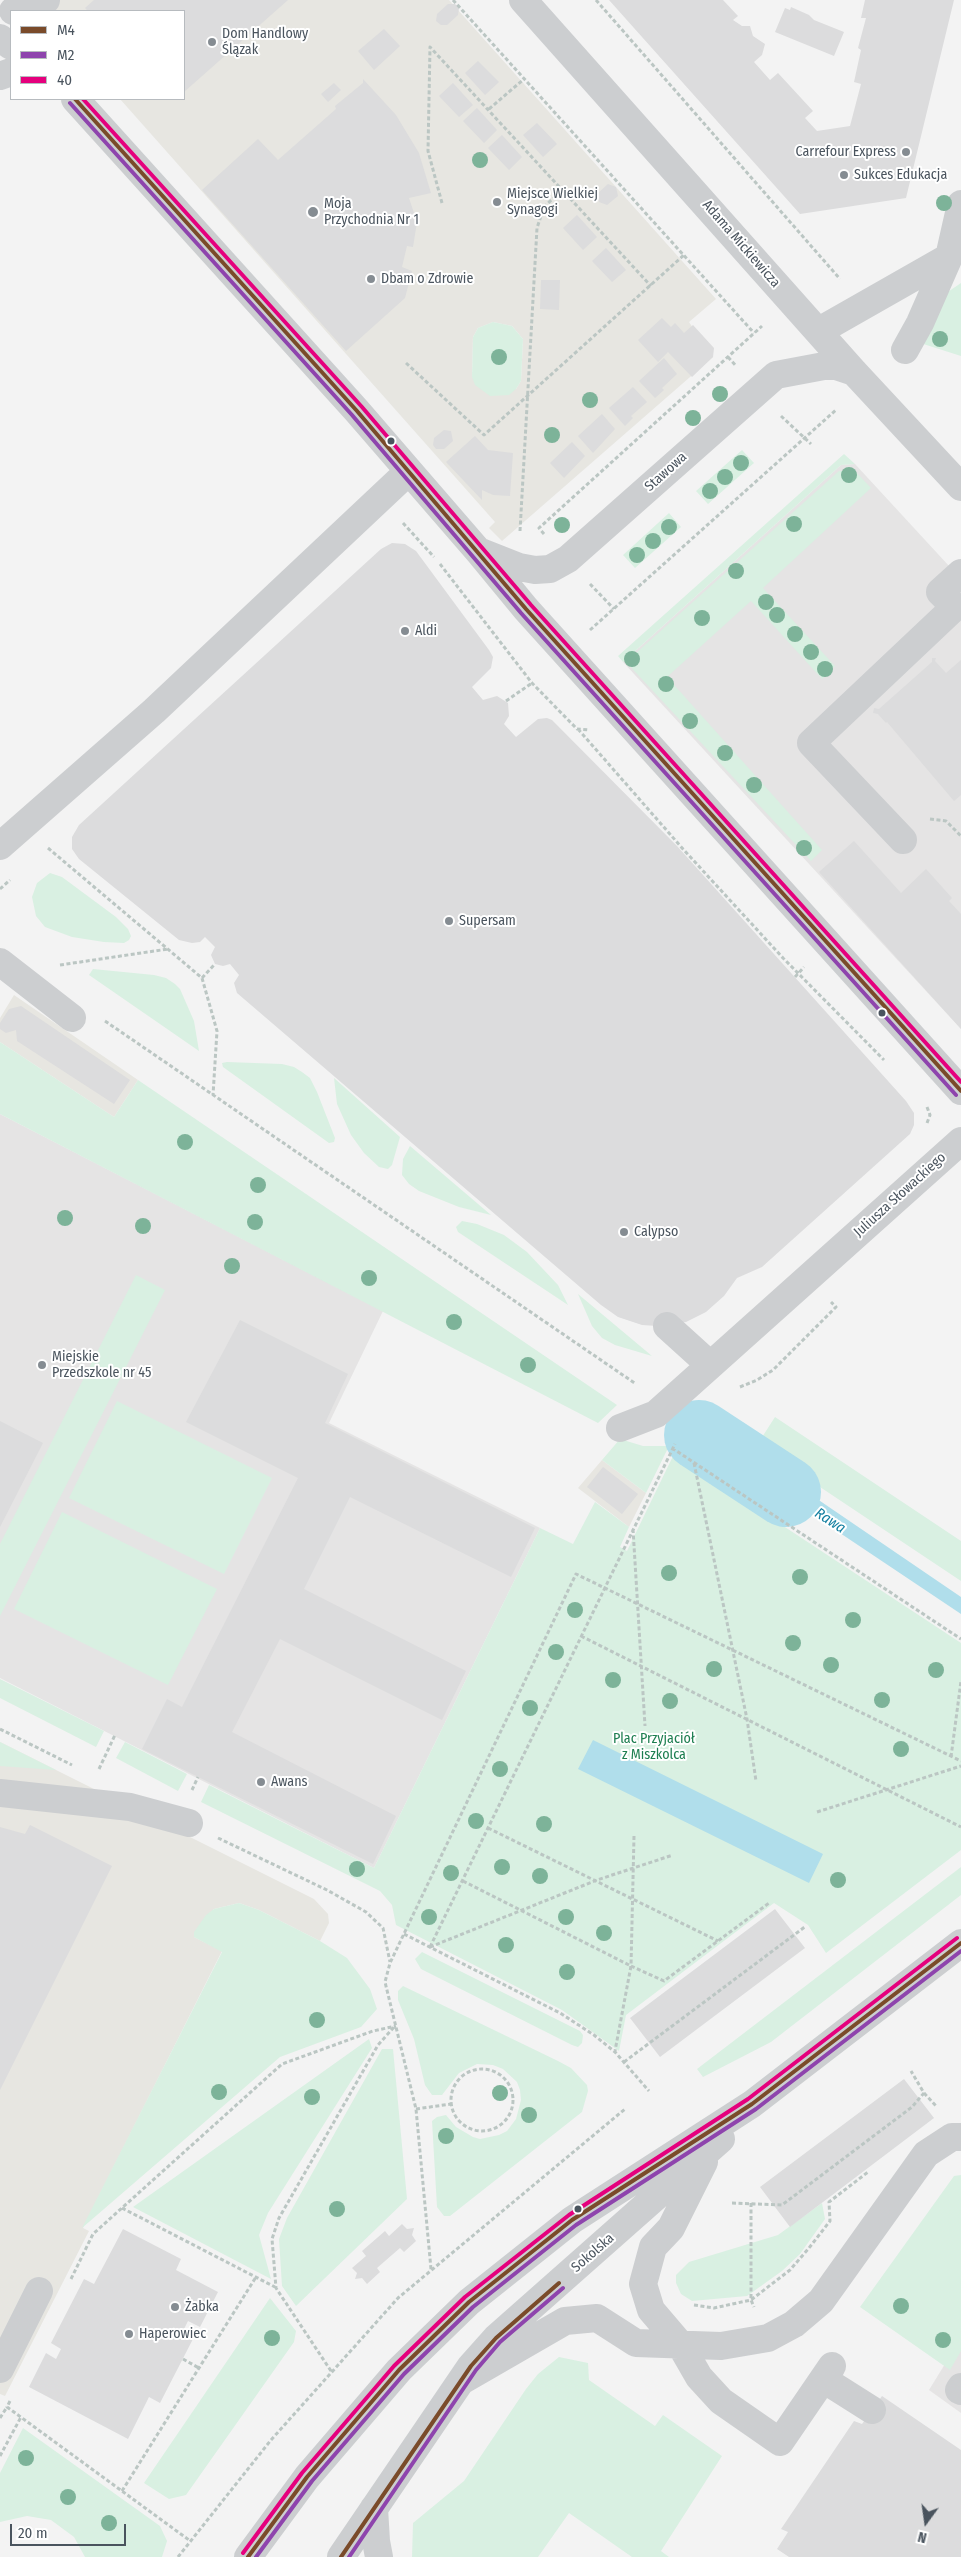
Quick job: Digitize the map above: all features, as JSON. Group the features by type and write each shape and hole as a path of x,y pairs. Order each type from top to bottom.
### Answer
{"street":[{"path":"17,10 40,5 46,0"},
{"name":"Adama Mickiewicza","path":"523,0 854,372 961,487"},
{"path":"76,100 409,471 558,646 961,1090"},
{"path":"905,350 955,263 961,204"},
{"path":"819,331 955,263"},
{"name":"Stawowa","path":"479,552 519,567 535,570 550,569 568,559 776,375 824,366 836,366 854,372"},
{"path":"0,846 154,711 409,471"},
{"path":"903,840 811,743 955,608 940,592 961,574"},
{"path":"0,962 72,1018"},
{"name":"Juliusza Słowackiego","path":"620,1428 628,1423 648,1418 666,1404 961,1141"},
{"path":"667,1326 709,1364"},
{"path":"0,1793 130,1807 189,1823"},
{"name":"Sokolska","path":"248,2557 307,2478 399,2370 468,2302 572,2220 752,2104 961,1943"},
{"name":"Sokolska","path":"341,2557 461,2381 496,2338 711,2150 752,2104"},
{"path":"461,2381 565,2321 597,2318 636,2343 721,2346 768,2338 794,2324 821,2301 926,2154 952,2137 961,2136"},
{"path":"711,2150 671,2228 653,2247 643,2284 652,2310 680,2344 698,2377 721,2402 780,2442 828,2372 872,2410"},
{"path":"0,2370 39,2292"},
{"path":"961,2387 959,2390 961,2391"},
{"path":"374,2508 379,2557"}],"path":[{"path":"453,0 754,333"},
{"path":"596,0 828,266"},
{"path":"442,203 428,151 430,47 651,286"},
{"path":"488,109 524,79"},
{"path":"520,539 537,228 544,207 563,189"},
{"path":"406,364 484,435 684,255"},
{"path":"545,535 538,528 762,326"},
{"path":"588,632 837,410"},
{"path":"779,414 810,444"},
{"path":"400,521 441,564 532,683 577,728 683,849 797,973 888,1065"},
{"path":"589,583 614,609"},
{"path":"506,701 532,683"},
{"path":"577,728 589,730"},
{"path":"676,841 677,835"},
{"path":"46,846 202,978 217,1031 213,1096"},
{"path":"683,849 690,849"},
{"path":"58,965 168,949"},
{"path":"784,952 784,958"},
{"path":"202,978 215,964"},
{"path":"795,977 804,967"},
{"path":"100,1018 666,1404"},
{"path":"734,1389 757,1380 772,1370 836,1306"},
{"path":"430,1947 672,1448 961,1639"},
{"path":"694,1462 747,1718 756,1781"},
{"path":"633,1528 636,1603 645,1726"},
{"path":"431,2269 416,2110 384,1982 390,1962 576,1574 961,1761"},
{"path":"581,1636 961,1827"},
{"path":"951,1757 961,1681"},
{"path":"95,1777 115,1736"},
{"path":"817,1812 961,1766"},
{"path":"488,1828 718,1940"},
{"path":"615,2052 630,1966 634,1836"},
{"path":"430,1947 597,1880 673,1855"},
{"path":"463,1881 630,1966 664,1980 769,1902"},
{"path":"624,2062 806,1926"},
{"path":"404,1934 560,2014 594,2035 615,2052 649,2091"},
{"path":"68,2286 94,2234 282,2064 373,2031 396,2026"},
{"path":"276,2288 272,2239 279,2218 378,2045 396,2026"},
{"path":"485,2069 498,2074 508,2083 513,2096 512,2110 504,2122 493,2130 479,2132 466,2127 456,2117 451,2104 452,2090 459,2079 471,2071 485,2069"},
{"path":"732,2203 782,2205 912,2107 924,2093 911,2071"},
{"path":"416,2110 451,2104"},
{"path":"178,2557 271,2440 398,2298 625,2109"},
{"path":"685,2304 714,2308 751,2300 790,2270 809,2248 830,2221 829,2202 875,2167"},
{"path":"751,2203 751,2300"},
{"path":"122,2208 276,2288 331,2371"},
{"path":"122,2491 256,2277"},
{"path":"182,2359 199,2368"},
{"path":"0,2418 12,2398"},
{"path":"7,2407 190,2540"},
{"path":"0,2456 21,2417"}],"shaded area":[{"path":"52,0 449,0 716,299 689,322 713,357 502,541 489,528 495,522 121,100 185,100 185,10 51,10","holes":["493,322 512,326 523,339 521,381 516,389 472,377 473,337 478,328"]},
{"path":"855,464 961,579 961,1029 623,662 841,465"},
{"path":"14,995 138,1080 114,1117 0,1042 0,1018"},
{"path":"0,1114 383,1311 329,1423 540,1528 374,1868 0,1678"},
{"path":"602,1460 646,1493 629,1527 578,1488"},
{"path":"0,1742 314,1899 328,1914 329,1923 320,1941 259,1910 239,1903 214,1909 194,1937 222,1951 83,2228 89,2231 5,2396 0,2394"},
{"path":"961,2338 961,2413 929,2390"}],"green space":[{"path":"961,283 961,356 917,342 930,304"},
{"path":"493,322 512,326 523,339 521,381 509,395 490,396 475,385 472,377 473,337 478,328"},
{"path":"742,450 754,463 708,504 696,491"},
{"path":"844,454 855,464 841,465 623,662 618,656"},
{"path":"839,471 855,471 871,488 763,588 835,666 822,679 751,601 667,677 822,850 811,861 626,662"},
{"path":"669,513 681,527 635,568 623,555"},
{"path":"50,873 62,877 116,917 128,929 131,936 129,940 124,943 104,942 72,937 45,927 36,916 32,897 37,883"},
{"path":"93,969 154,975 166,978 175,984 180,989 194,1021 199,1051 89,975"},
{"path":"0,1042 114,1117 138,1080 617,1405 598,1423 0,1114"},
{"path":"222,1063 282,1064 294,1067 302,1072 310,1078 317,1092 335,1138 334,1142 329,1143 223,1067"},
{"path":"334,1078 400,1137 392,1165 388,1169 379,1167 364,1153 351,1135 337,1104"},
{"path":"410,1146 491,1215 459,1207 419,1191 409,1184 402,1175 403,1159"},
{"path":"462,1221 477,1224 504,1235 527,1252 558,1285 568,1305 458,1232 456,1227"},
{"path":"136,1275 165,1290 0,1616 0,1544"},
{"path":"578,1294 652,1356 615,1345 602,1338 592,1326"},
{"path":"117,1401 272,1478 224,1574 69,1498"},
{"path":"775,1417 961,1541 961,1581 757,1445"},
{"path":"620,1439 643,1446 669,1446 646,1493 602,1460"},
{"name":"Plac Przyjaciół z Miszkolca","path":"674,1454 961,1643 961,1850 826,1953 808,1925 774,1903 626,2015 619,2051 562,2010 396,1925 392,1905 380,1891 201,1802 209,1785 374,1868 540,1528 573,1544 595,1502 629,1527 620,1547 627,1551"},
{"path":"62,1512 217,1589 168,1685 14,1609"},
{"path":"0,1679 104,1731 96,1747 0,1698"},
{"path":"0,1742 56,1770 0,1766"},
{"path":"125,1742 187,1774 178,1791 116,1758"},
{"path":"961,1867 961,1895 771,2042 703,2077 697,2069"},
{"path":"239,1903 259,1910 320,1941 347,1958 370,1989 377,2009 361,2027 280,2057 82,2228 222,1952 194,1937 194,1932 206,1915 214,1909"},
{"path":"422,1952 580,2031 583,2035 582,2043 578,2047 572,2045 421,1969 415,1959"},
{"path":"403,1986 558,2061 571,2068 587,2085 588,2091 582,2112 450,2216 444,2216 437,2207 432,2121 437,2117 446,2115 456,2127 473,2137 480,2139 499,2135 507,2131 516,2119 521,2100 520,2090 517,2082 503,2069 493,2065 477,2064 459,2073 442,2095 432,2095 425,2085 414,2039 398,2000 398,1991"},
{"path":"369,2039 372,2048 268,2213 259,2235 271,2279 133,2207"},
{"path":"382,2049 393,2049 407,2199 296,2306 282,2286 279,2239 287,2218"},
{"path":"961,2175 961,2351 950,2370 860,2307 954,2176"},
{"path":"822,2203 825,2219 800,2254 782,2271 747,2296 692,2301 681,2294 676,2283 676,2275 689,2262 778,2235"},
{"path":"270,2298 296,2331 294,2342 186,2495 169,2499 144,2483"},
{"path":"559,2357 588,2363 589,2380 655,2426 663,2415 722,2456 661,2551 669,2557 632,2557 569,2513 538,2557 412,2557 413,2523 464,2481 526,2389 538,2374"},
{"path":"23,2428 160,2526 167,2541 162,2557 85,2557 74,2537 51,2520 27,2516 0,2522 0,2473"}],"water":[{"path":"713,1428 961,1597 961,1614 704,1442"},
{"path":"593,1740 823,1854 809,1883 578,1769"}],"building":[{"name":"Dom Handlowy Ślązak","path":"94,0 288,0 185,91 185,10 87,10 85,8"},
{"path":"609,0 723,0 738,16 733,20 742,26 750,26 753,36 765,44 762,55 754,62 770,80 778,73 813,111 805,118 817,131 850,126 861,84 854,82 861,50 858,48 866,18 861,18 865,0 954,0 906,198 800,214"},
{"path":"448,4 455,4 459,8 458,15 447,25 441,25 436,21 437,14"},
{"path":"791,7 809,15 814,20 844,32 834,56 775,32 785,8 790,10"},
{"path":"384,29 400,46 374,70 358,51"},
{"path":"478,61 499,82 485,95 465,73"},
{"path":"363,79 396,115 419,153 431,193 409,198 417,222 413,247 407,246 402,267 412,271 405,298 346,351 202,190 258,139 278,160 336,109 335,106 363,83"},
{"path":"334,83 341,90 328,102 321,94"},
{"path":"453,83 473,105 459,117 439,96"},
{"path":"477,108 497,130 484,143 463,121"},
{"path":"537,123 557,144 543,157 523,135"},
{"path":"502,135 522,157 509,170 488,148"},
{"path":"608,184 616,187 618,196 607,205 599,202 597,194"},
{"path":"577,215 597,237 583,250 563,228"},
{"path":"606,248 626,270 612,282 592,261"},
{"path":"541,280 560,280 559,310 540,309"},
{"path":"662,318 671,327 675,323 684,333 693,325 714,348 713,357 692,377 668,352 658,362 638,340"},
{"path":"664,358 677,374 662,388 664,390 655,398 639,381"},
{"path":"633,387 647,402 631,416 633,418 625,426 609,408"},
{"path":"602,414 615,429 593,453 578,436"},
{"path":"444,430 451,431 453,441 444,449 436,449 433,445 434,438"},
{"path":"475,436 488,450 513,453 510,496 493,495 482,490 482,500 446,462"},
{"path":"572,442 585,456 564,478 550,463"},
{"name":"Supersam","path":"392,543 405,544 416,551 489,650 493,657 491,668 472,687 483,700 497,696 508,703 509,716 504,724 516,737 538,719 547,718 552,720 677,846 906,1101 914,1113 914,1125 910,1134 762,1267 737,1278 724,1296 706,1312 686,1322 657,1326 642,1325 618,1317 601,1305 237,993 234,983 239,975 230,964 223,966 215,964 211,955 215,947 205,937 200,942 192,943 179,940 79,859 72,849 72,837 79,825 381,549"},
{"path":"932,658 936,658 935,661 946,673 961,660 961,795 954,801 887,722 878,714 873,713 874,708 879,709 932,662"},
{"path":"854,841 901,893 926,869 952,898 949,901 961,914 961,1029 819,872"},
{"path":"21,1006 130,1080 114,1104 17,1041 16,1030 6,1033 0,1029 0,1023 9,1009"},
{"path":"240,1320 348,1374 325,1423 535,1528 511,1577 350,1497 304,1589 466,1671 442,1720 280,1639 232,1732 396,1816 373,1864 142,1749 167,1699 182,1707 298,1478 186,1422"},
{"path":"0,1421 43,1443 0,1527"},
{"path":"603,1467 638,1494 622,1514 587,1487"},
{"path":"30,1825 112,1866 0,2090 0,1827 25,1834"},
{"path":"775,1909 805,1948 660,2057 630,2018"},
{"path":"904,2079 934,2118 790,2227 760,2187"},
{"path":"402,2224 407,2229 414,2228 412,2235 416,2241 404,2252 400,2248 377,2268 380,2272 367,2284 362,2278 355,2279 357,2273 352,2268 366,2256 362,2251 385,2231 389,2236"},
{"name":"Haperowiec","path":"123,2229 181,2259 176,2270 218,2292 200,2327 188,2321 183,2331 194,2337 160,2403 149,2397 128,2439 29,2387 46,2353 56,2359 61,2349 51,2343 84,2279 94,2284"},
{"path":"882,2396 961,2450 961,2557 789,2557 777,2549 788,2532 781,2529 854,2421 862,2424"}],"waterway":[{"name":"Rawa","path":"699,1435 786,1492"}],"transit line":[{"name":"M4","path":"76,100 357,411 526,609 961,1091"},
{"name":"40","path":"84,100 362,407 531,605 961,1082"},
{"name":"M2","path":"70,103 352,415 521,613 956,1095"},
{"name":"40","path":"243,2553 302,2473 394,2366 465,2297 569,2215 748,2099 957,1938"},
{"name":"M4","path":"248,2557 307,2477 399,2370 469,2302 572,2220 752,2104 961,1943"},
{"name":"M2","path":"256,2557 312,2481 404,2374 473,2307 576,2225 756,2109 961,1951"},
{"name":"M4","path":"341,2557 471,2366 496,2338 559,2283"},
{"name":"M2","path":"349,2557 476,2370 500,2342 563,2288"}],"place":[{"name":"Dom Handlowy Ślązak","path":"212,42"},
{"name":"Carrefour Express","path":"906,152"},
{"name":"Sukces Edukacja","path":"844,175"},
{"name":"Miejsce Wielkiej Synagogi","path":"497,202"},
{"name":"Moja Przychodnia Nr 1","path":"313,212"},
{"name":"Dbam o Zdrowie","path":"371,279"},
{"name":"Aldi","path":"405,631"},
{"name":"Supersam","path":"449,921"},
{"name":"Calypso","path":"624,1232"},
{"name":"Miejskie Przedszkole nr 45","path":"42,1365"},
{"name":"Awans","path":"261,1782"},
{"name":"Żabka","path":"175,2307"},
{"name":"Haperowiec","path":"129,2334"}]}
